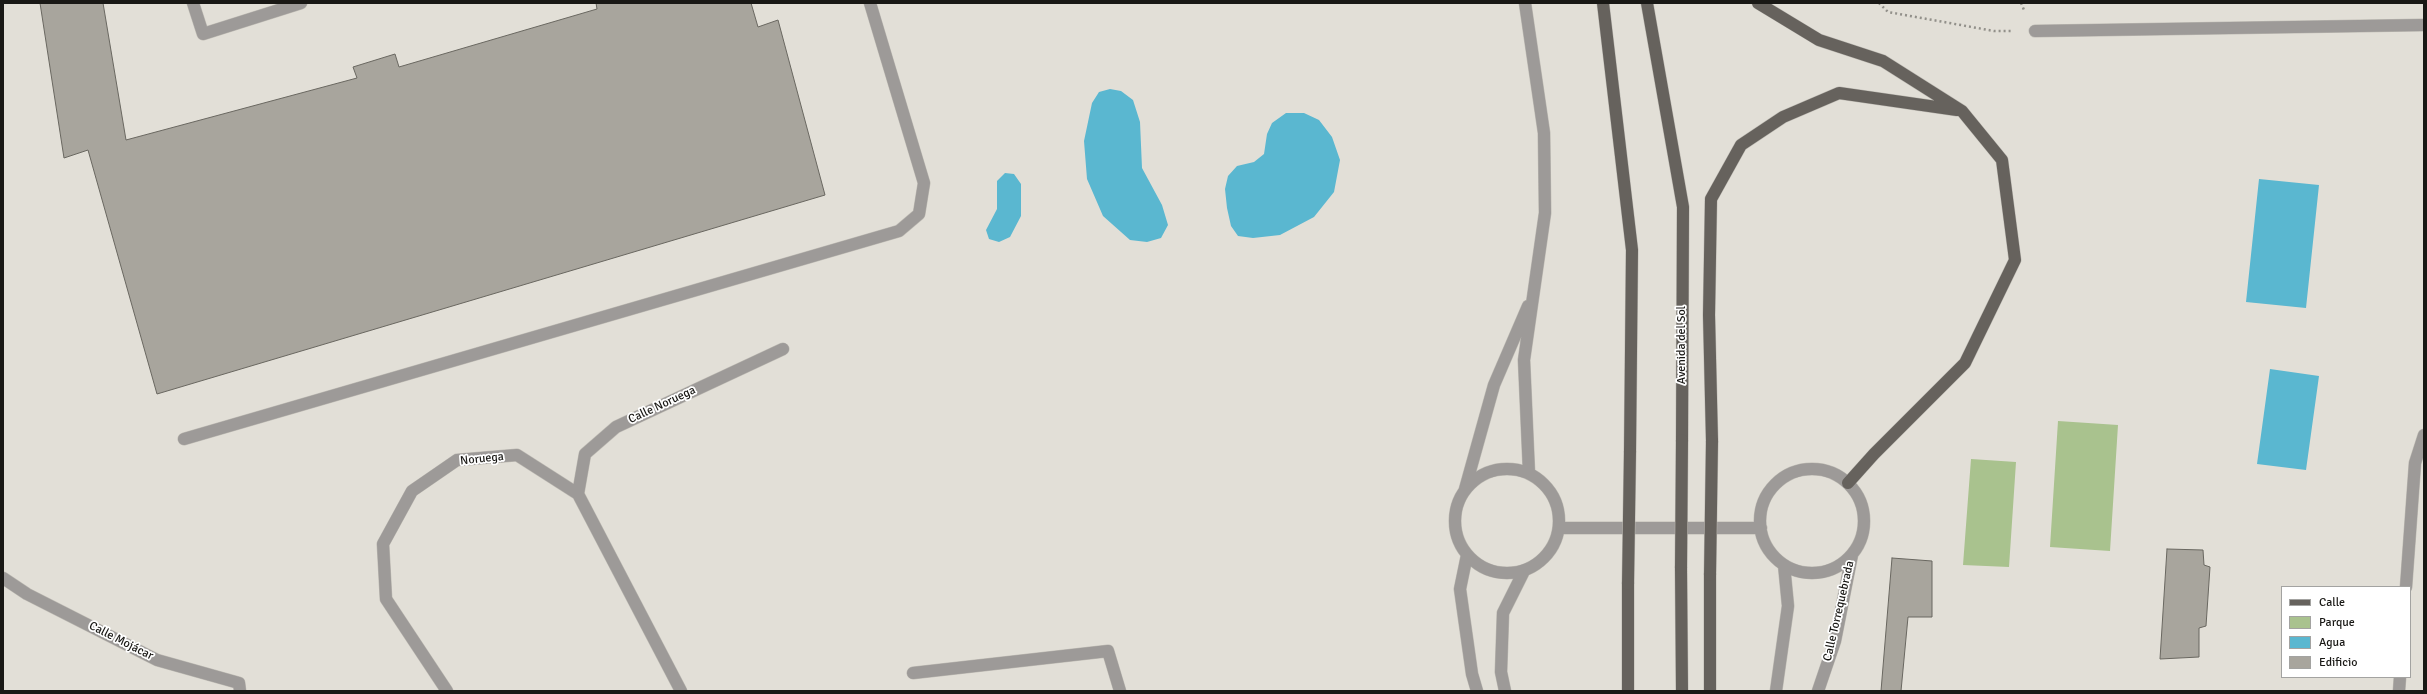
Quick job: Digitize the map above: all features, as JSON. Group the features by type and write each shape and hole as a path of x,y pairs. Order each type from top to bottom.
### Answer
{"main road":[{"path":"1603,3 1632,250 1628,691"},
{"name":"Avenida del Sol","path":"1646,3 1683,207 1681,568 1682,691"},
{"path":"1758,3 1819,40 1883,61 1962,111 2002,160 2015,260 1965,363 1874,454 1848,483"},
{"path":"1710,691 1712,440 1709,315 1711,199 1741,145 1783,117 1838,93 1962,111"}],"street":[{"path":"193,3 203,34 301,3"},
{"path":"184,439 899,232 919,214 924,183 870,3"},
{"path":"1525,3 1544,133 1545,212 1524,360 1529,473"},
{"path":"2035,31 2424,25"},
{"path":"1465,490 1478,477 1494,470 1512,468 1529,473 1543,482 1553,496 1559,512 1560,528 1548,555 1537,565 1524,571 1508,574 1493,572 1478,565 1467,555 1459,543 1455,530 1457,509 1465,490 1494,384 1535,289"},
{"name":"Calle Noruega","path":"578,494 585,454 616,427 783,349"},
{"path":"2406,586 2416,463 2424,435"},
{"name":"Noruega","path":"447,691 386,599 383,544 412,491 457,460 517,456 578,494"},
{"path":"1820,469 1835,474 1848,483 1858,496 1863,510 1864,526 1860,541 1852,555 1841,564 1827,571 1813,573 1797,571 1784,564 1773,555 1764,542 1761,528 1761,512 1766,497 1776,484 1788,474 1804,470 1820,469"},
{"path":"578,494 681,691"},
{"path":"1560,528 1761,528"},
{"path":"1467,555 1460,589 1472,674 1477,691"},
{"name":"Calle Torrequebrada","path":"1818,691 1835,641 1852,555"},
{"path":"1776,691 1788,606 1784,564"},
{"path":"1505,691 1501,672 1503,613 1524,571"},
{"name":"Calle Mojácar","path":"3,578 27,594 157,660 239,683 240,691"},
{"path":"913,673 1108,651 1120,691"},
{"path":"2398,691 2400,678"}],"path":[{"path":"1879,3 1888,12 1994,31 2035,31"}],"green space":[{"path":"2058,421 2118,425 2110,551 2050,547"},
{"path":"1971,459 2016,462 2009,567 1963,565"}],"water":[{"path":"1110,89 1121,91 1133,100 1140,122 1142,168 1162,205 1168,225 1161,238 1147,242 1130,240 1103,216 1087,179 1084,141 1092,103 1099,92"},
{"path":"1286,113 1304,113 1319,120 1332,137 1340,160 1334,192 1314,217 1280,235 1253,238 1238,236 1231,226 1227,208 1225,189 1228,176 1237,166 1254,162 1264,154 1267,134 1272,123"},
{"path":"1005,173 1014,174 1021,184 1021,216 1010,237 999,242 989,239 986,230 997,209 997,181"},
{"path":"2259,179 2319,185 2306,308 2246,302"},
{"path":"2270,369 2319,376 2306,470 2257,464"}],"building":[{"path":"40,3 103,3 126,140 357,78 353,67 395,54 399,67 597,9 596,3 751,3 758,27 778,20 825,195 157,394 88,150 64,158"},
{"path":"2167,549 2203,550 2204,565 2210,567 2206,626 2199,628 2199,657 2160,659"},
{"path":"1892,558 1932,561 1932,617 1908,617 1901,691 1881,691"}]}
